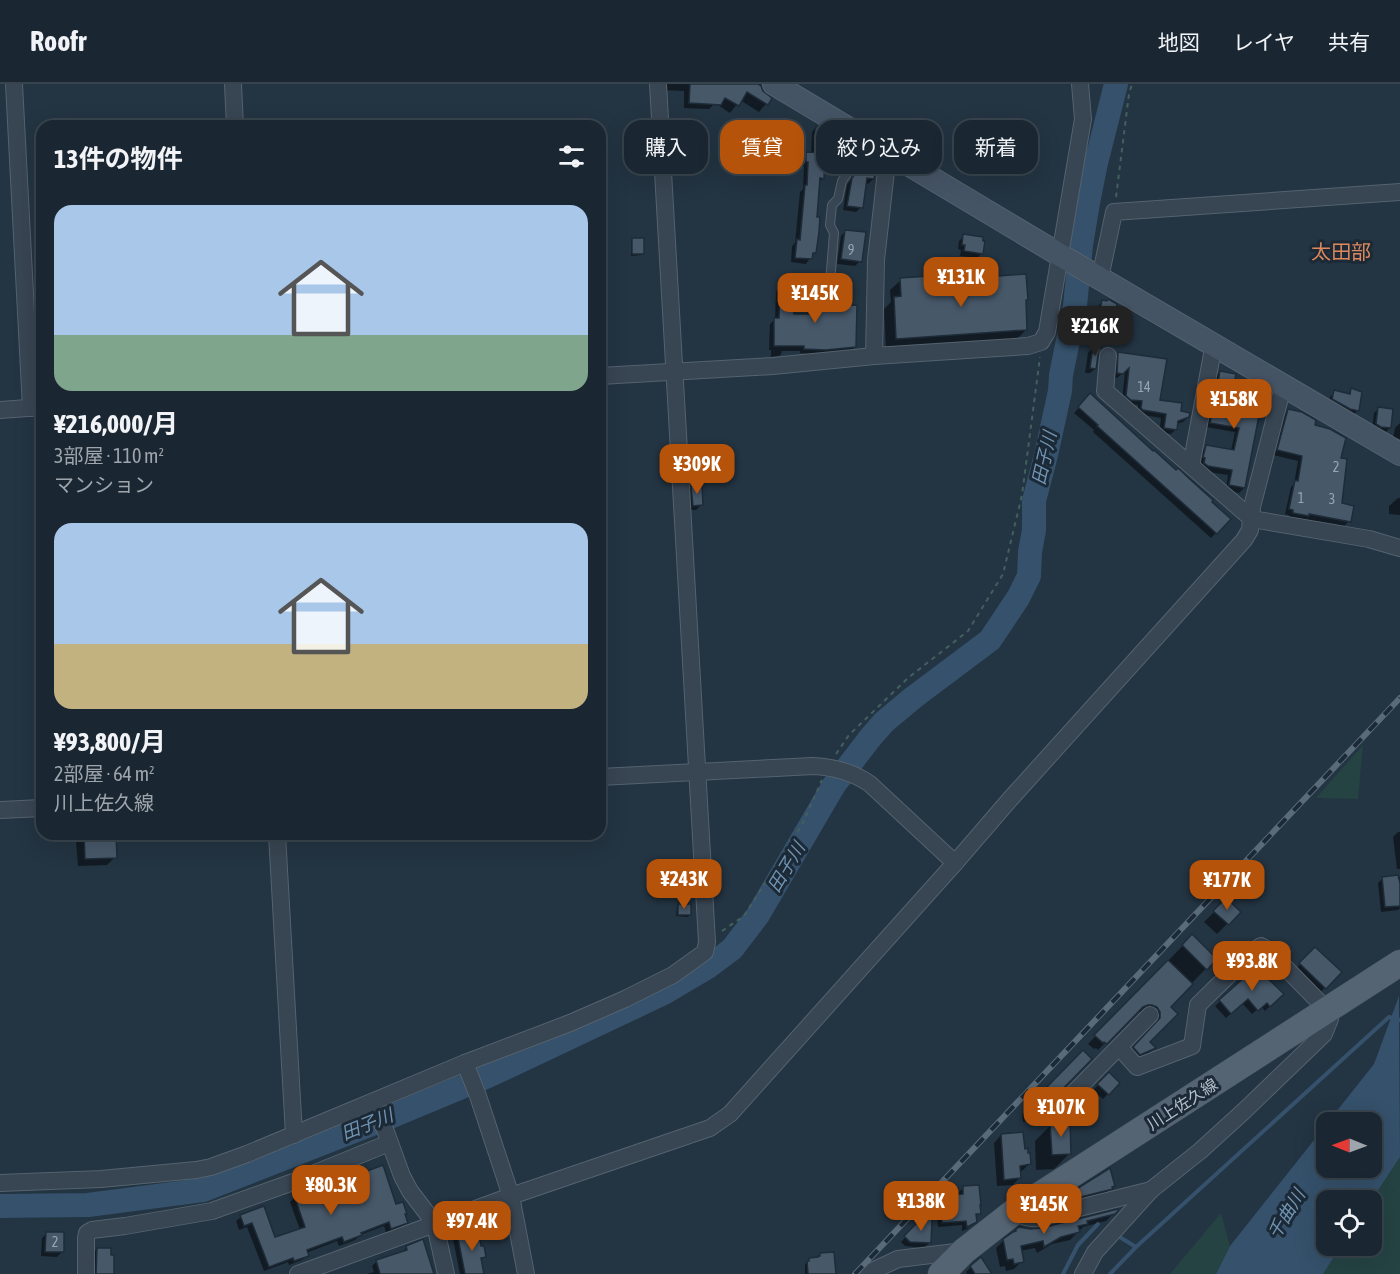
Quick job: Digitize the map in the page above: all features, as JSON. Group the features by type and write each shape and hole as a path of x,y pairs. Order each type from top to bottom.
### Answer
{"main road":[{"name":"川上佐久線","path":"941,1274 964,1251 1015,1211 1400,963"}],"street":[{"path":"0,411 36,408 14,84"},
{"path":"233,84 235,120"},
{"path":"0,1184 101,1179 196,1170 226,1162 374,1106 625,999 673,975 705,952 708,942 658,84"},
{"path":"774,84 833,120"},
{"path":"606,376 773,366 874,356 1028,346 1041,342 1047,332 1063,257 1083,118 1080,84"},
{"path":"874,356 876,260 886,174"},
{"path":"924,174 1400,454"},
{"path":"1096,275 1114,212 1400,192"},
{"path":"1191,466 1214,344"},
{"path":"1108,356 1105,391 1252,519 1369,539 1400,548"},
{"path":"298,1274 511,1196 710,1128 730,1114 1244,540 1250,530 1252,507 1283,386"},
{"path":"606,777 831,767 861,778 870,784 955,863"},
{"path":"0,810 36,808"},
{"path":"277,840 294,1135"},
{"path":"1083,1274 1095,1252 1151,1190 1200,1151 1244,1111 1324,1034 1330,1019 1327,1010 1268,950 1261,946 1198,1005 1192,1047 1137,1067 1119,1047"},
{"path":"1044,1101 1055,1112 1150,1015"},
{"path":"466,1067 511,1196 526,1274"},
{"path":"374,1106 402,1176 433,1225 446,1274"},
{"path":"86,1274 87,1233 92,1230 136,1225 213,1211 293,1182 387,1137"},
{"path":"1015,1211 1031,1219 1040,1218 1151,1190"},
{"path":"866,1274 898,1259 964,1251"}],"lane":[{"path":"830,283 834,233 830,225 832,205 838,199 842,181 847,174"}],"path":[{"path":"1114,212 1132,84"},
{"path":"708,942 744,915 802,825 849,735 908,678 969,631 1003,573 1022,495 1041,342"}],"green space":[{"path":"1363,745 1358,799 1316,798"},
{"path":"1400,1157 1400,1274 1323,1274 1335,1256 1382,1256 1382,1190 1378,1190"},
{"path":"1221,1213 1230,1246 1216,1274 1170,1274"}],"water":[{"name":"千曲川","path":"1399,996 1400,1157 1378,1190 1316,1190 1316,1256 1335,1256 1323,1274 1216,1274 1230,1246 1316,1138 1316,1178 1382,1178 1382,1112 1336,1112 1374,1064"}],"building":[{"path":"690,84 758,84 772,98 768,105 747,92 739,106 725,98 721,105 689,103"},
{"path":"806,152 816,153 816,174 824,174 824,179 820,178 817,217 820,217 819,232 816,253 813,253 812,259 795,258 797,239 800,240 805,185 807,185 808,162 806,162"},
{"path":"855,174 875,174 874,179 867,178 863,208 847,206 852,178"},
{"path":"845,230 866,232 862,262 841,259"},
{"path":"963,234 983,237 985,241 983,254 964,251"},
{"path":"632,238 644,238 644,254 632,254"},
{"path":"1026,274 1027,330 896,339 894,297 901,296 900,278 930,276 931,290 986,287 985,277"},
{"path":"780,286 795,286 794,314 818,314 816,290 830,289 832,306 857,305 856,347 826,350 804,349 804,346 774,346 774,318 779,318"},
{"path":"1108,299 1117,304 1114,321 1100,319 1102,300 1107,301"},
{"path":"1093,347 1102,348 1098,355 1096,369 1090,368"},
{"path":"1118,352 1167,359 1160,400 1182,403 1181,411 1190,413 1189,417 1178,421 1177,430 1164,428 1166,414 1143,410 1142,401 1131,400 1126,396 1129,368 1123,374 1117,373"},
{"path":"1220,371 1236,374 1232,395 1262,400 1245,488 1229,485 1232,470 1208,466 1204,463 1206,445 1234,450 1239,428 1210,423"},
{"path":"1351,388 1362,392 1359,411 1350,409 1332,399 1334,390 1350,394"},
{"path":"1090,393 1153,451 1176,470 1178,468 1231,519 1217,534 1078,407"},
{"path":"1378,407 1393,409 1391,428 1376,424"},
{"path":"1288,409 1302,412 1316,420 1315,425 1330,429 1346,438 1341,458 1347,459 1342,503 1354,506 1351,522 1293,513 1293,510 1289,509 1295,480 1298,481 1302,456 1277,450"},
{"path":"702,485 703,505 693,506 691,486"},
{"path":"84,840 116,840 117,858 85,859"},
{"path":"1398,875 1400,906 1385,907 1382,877"},
{"path":"1226,898 1241,912 1229,925 1213,911"},
{"path":"678,904 691,904 691,915 678,915"},
{"path":"1192,934 1217,959 1207,970 1182,945"},
{"path":"1315,947 1342,972 1326,989 1299,963"},
{"path":"1168,960 1193,984 1171,1007 1178,1014 1150,1042 1156,1048 1140,1055 1133,1047 1160,1018 1157,1007 1152,1005 1143,1007 1107,1044 1103,1043 1094,1035"},
{"path":"1256,967 1284,994 1270,1007 1267,1003 1258,1011 1248,999 1231,1014 1219,1000"},
{"path":"1083,1050 1092,1059 1055,1097 1045,1091 1045,1089"},
{"path":"1109,1072 1120,1083 1109,1095 1097,1084"},
{"path":"1035,1106 1041,1116 1027,1118 1026,1108"},
{"path":"1070,1122 1071,1154 1052,1155 1050,1123"},
{"path":"1023,1132 1025,1149 1028,1148 1028,1153 1030,1153 1031,1164 1020,1166 1021,1178 1004,1180 1001,1134"},
{"path":"383,1165 396,1204 403,1202 408,1223 391,1229 389,1222 344,1242 342,1237 307,1250 309,1256 294,1261 293,1258 269,1267 252,1223 244,1226 240,1215 264,1206 275,1237 305,1227 294,1195 309,1190 309,1193 368,1173 367,1171"},
{"path":"1110,1168 1115,1186 1112,1187 1113,1189 1060,1202 1059,1200"},
{"path":"979,1185 981,1214 976,1214 977,1222 967,1227 966,1221 942,1223 940,1196 963,1194 963,1186"},
{"path":"1118,1209 1115,1214 1087,1221 1088,1224 1078,1226 1080,1232 1061,1237 1044,1247 1043,1241 1021,1246 1024,1262 1014,1264 1013,1259 1007,1260 1003,1239 1019,1227 1041,1228"},
{"path":"921,1219 932,1219 931,1243 910,1242 904,1236"},
{"path":"478,1229 486,1257 481,1258 484,1274 465,1274 457,1233"},
{"path":"46,1232 64,1232 64,1252 45,1252"},
{"path":"423,1239 434,1274 380,1274 376,1260 407,1250 406,1246"},
{"path":"97,1248 111,1248 111,1255 114,1255 114,1274 96,1274"},
{"path":"834,1252 836,1274 808,1274 807,1261 809,1258 818,1257 820,1253"},
{"path":"981,1257 992,1274 975,1274 970,1266"}],"waterway":[{"name":"田子川","path":"0,1206 88,1205 203,1190 486,1077 664,993 708,967 732,949 758,915 834,785 870,738 884,722 914,697 990,640 1018,598 1029,576 1034,530 1034,501 1060,391 1075,306 1088,203 1116,84"},
{"path":"1110,1274 1136,1247 1389,1017 1400,1020"},
{"path":"1063,1274 1078,1245 1098,1224"},
{"path":"1118,1236 1136,1247"}],"railway":[{"path":"855,1274 1400,698"}],"district":[{"name":"太田部","path":"1341,251"}]}
